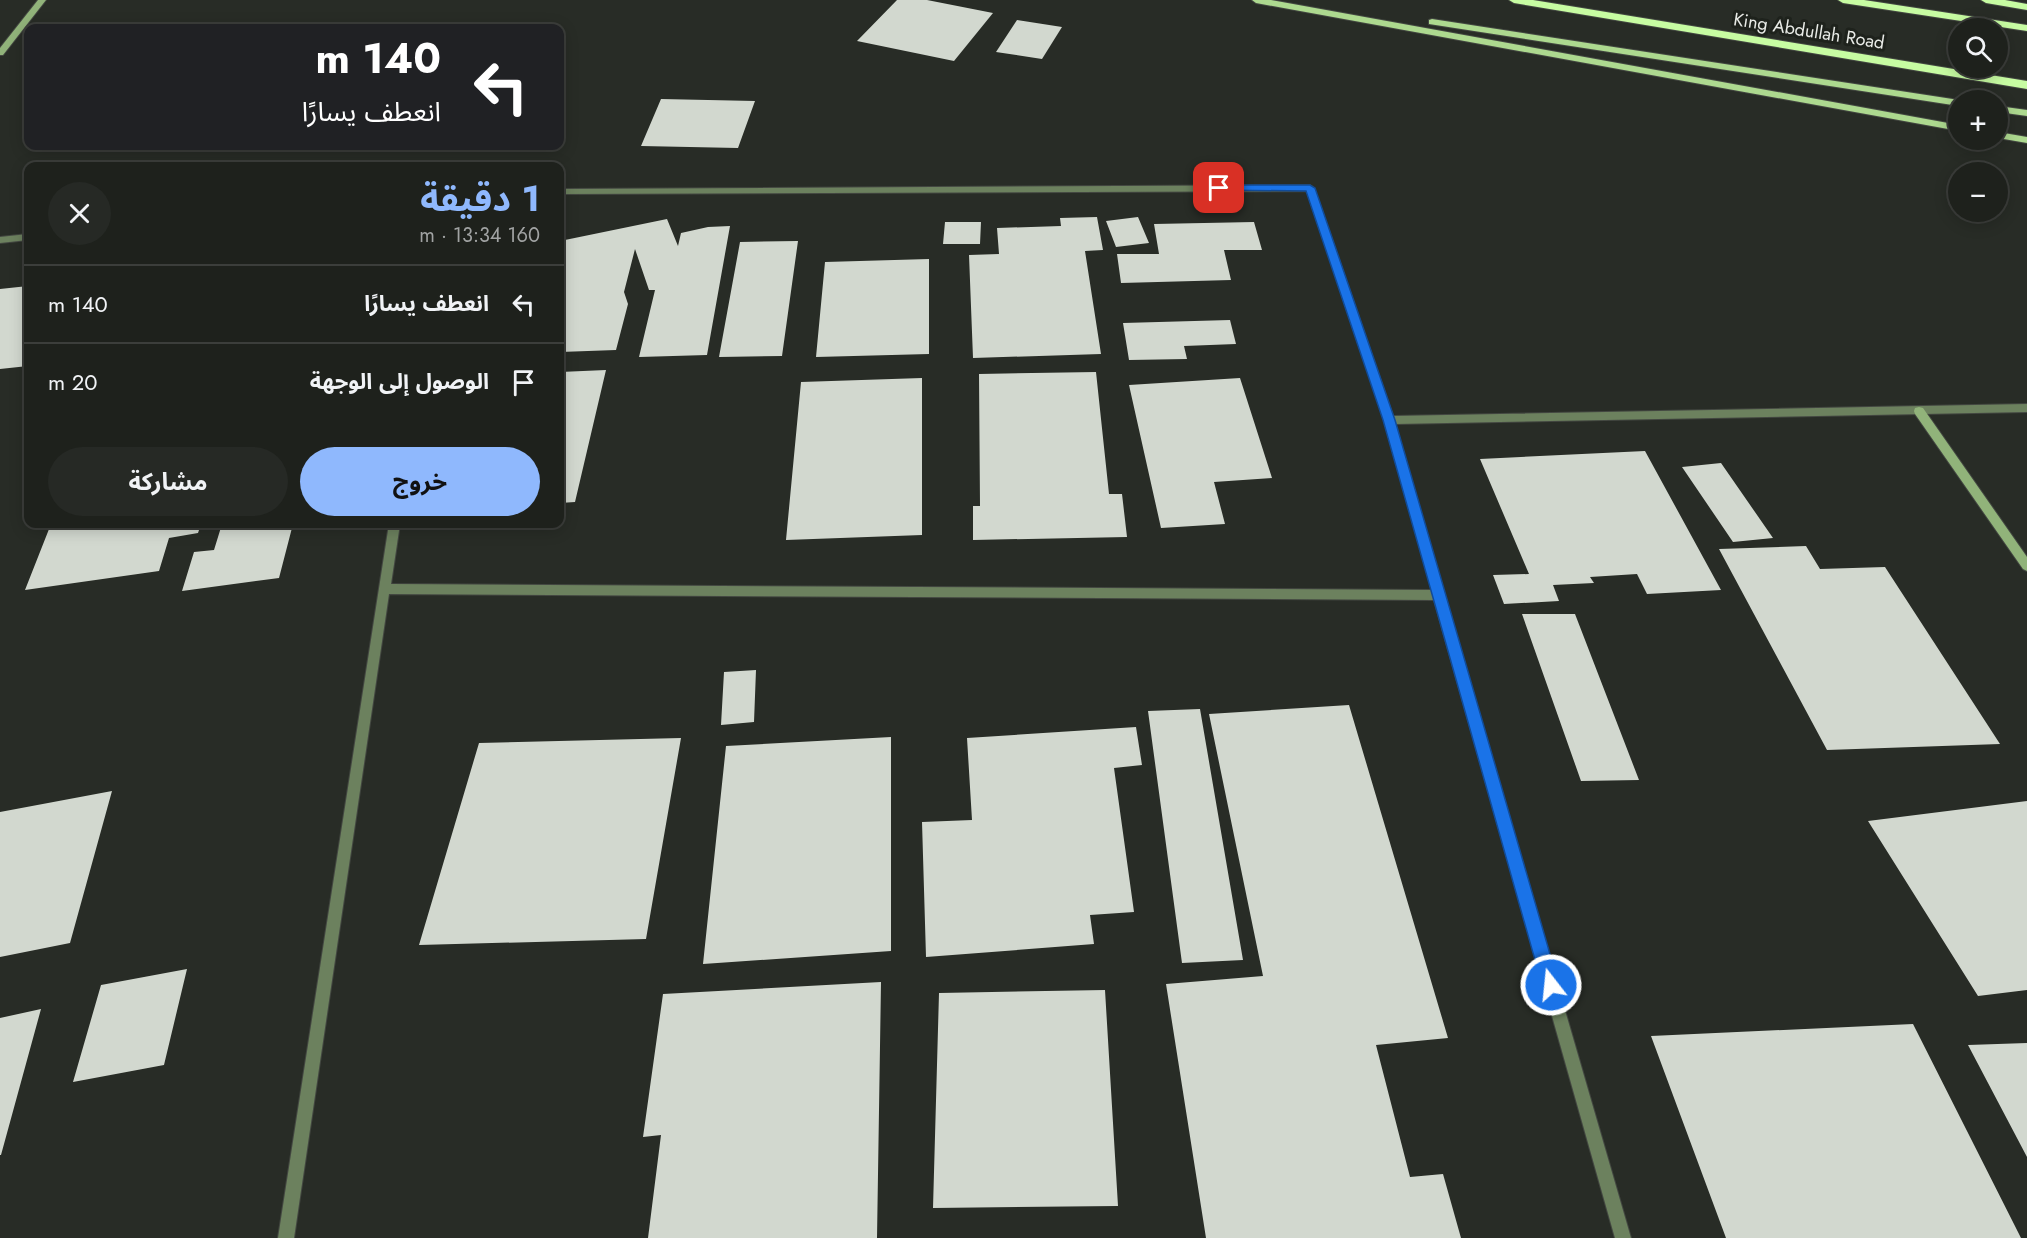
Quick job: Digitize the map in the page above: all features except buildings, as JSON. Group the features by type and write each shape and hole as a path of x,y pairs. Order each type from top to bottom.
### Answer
{"highway":[{"name":"King Abdullah Road","path":"1514,0 2027,85"},
{"name":"King Abdullah Road","path":"1843,0 2027,28"},
{"path":"1986,0 2027,8"}],"main road":[{"path":"1256,0 1948,126"},
{"path":"1290,0 1948,101"},
{"path":"2008,110 2027,113"},
{"path":"2008,137 2027,140"}],"street":[{"path":"0,53 42,0"},
{"path":"564,191 1310,188 1389,420 1623,1238"},
{"path":"0,240 24,237"},
{"path":"1389,420 2027,408"},
{"path":"1919,411 2027,566"},
{"path":"286,1238 393,528"},
{"path":"384,589 1438,595"}],"route":[{"path":"1219,188 1310,188 1389,420 1551,985"}]}
